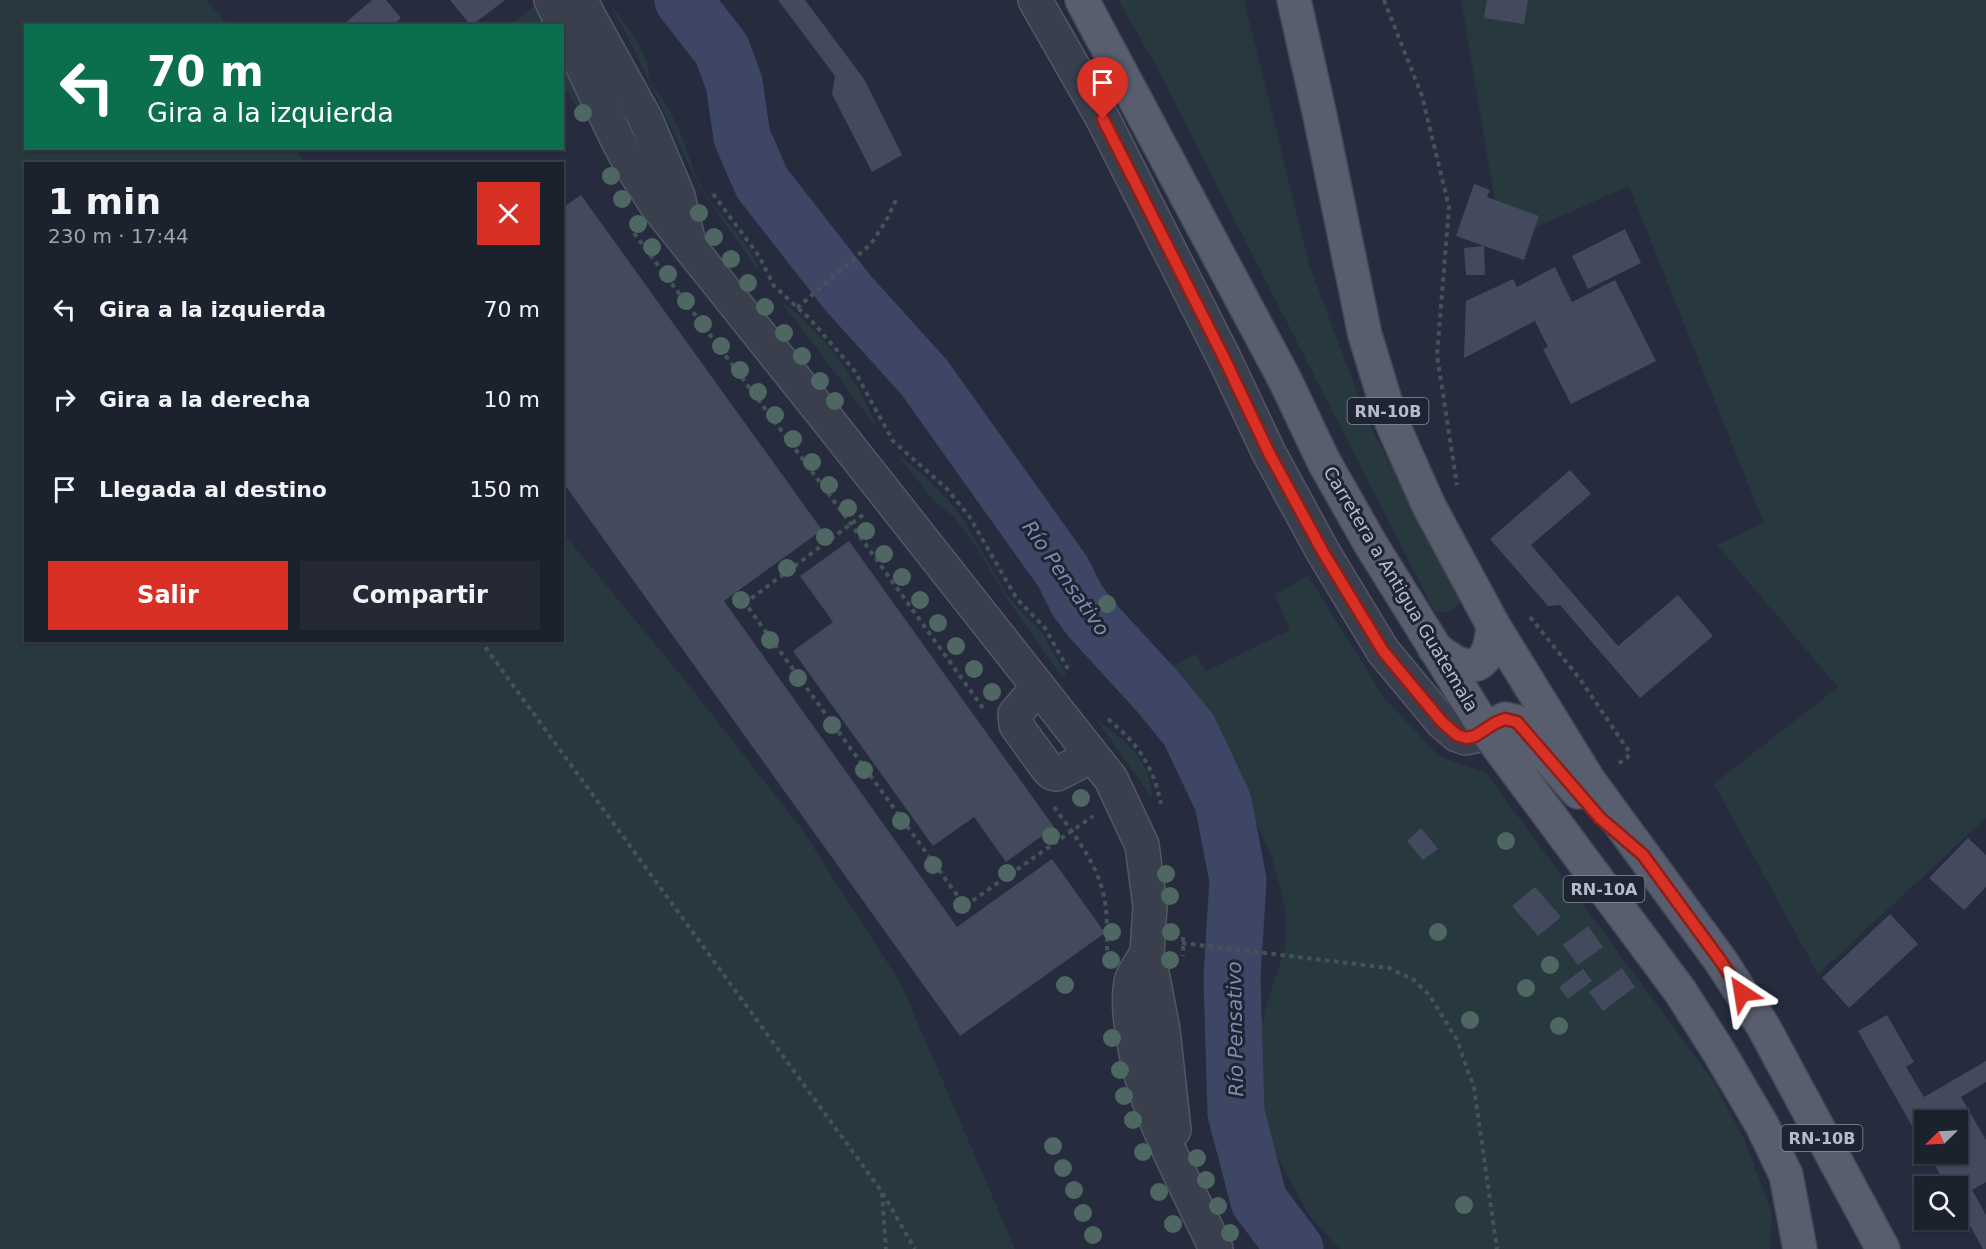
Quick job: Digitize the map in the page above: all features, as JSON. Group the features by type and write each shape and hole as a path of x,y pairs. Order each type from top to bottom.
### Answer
{"main road":[{"name":"Carretera a Antigua Guatemala","path":"1082,0 1285,380 1324,462 1370,543 1486,729 1680,991 1762,1125 1786,1175 1800,1249"},
{"name":"RN-10B","path":"1294,0 1365,335 1392,423 1429,506 1493,625 1589,781 1720,960 1763,1026 1883,1249"},
{"path":"1435,649 1460,664 1472,664 1487,655 1492,645 1493,625"},
{"path":"1486,729 1505,719 1517,722 1600,818 1643,855"}],"street":[{"path":"551,0 563,24"},
{"path":"580,0 646,120 678,196 689,247"},
{"path":"1035,0 1103,119 1280,473 1323,552 1383,651 1442,722 1457,735 1466,738 1475,736 1486,729"},
{"path":"564,27 632,167 657,207 1111,779 1143,845 1150,906 1130,1021 1142,1080 1162,1136 1216,1249"},
{"path":"1038,687 1014,719 1047,768 1052,773 1058,774 1092,756"},
{"path":"1139,966 1153,978 1163,1030 1174,1130 1197,1206"}],"path":[{"path":"1384,0 1422,96 1449,207 1437,355 1459,496"},
{"path":"712,193 759,256 774,286 810,319 854,370 893,441 947,489 969,516 1017,599 1045,628 1070,672"},
{"path":"797,308 871,244 896,200"},
{"path":"628,224 851,524 983,708"},
{"path":"765,293 774,286"},
{"path":"888,496 745,603 965,906 1120,797"},
{"path":"1524,610 1580,679 1630,753 1622,762 1589,781"},
{"path":"481,642 882,1192 915,1249"},
{"path":"1104,715 1136,746 1149,764 1163,814"},
{"path":"1052,803 1072,831 1102,888 1107,916 1107,958"},
{"path":"1206,946 1389,968 1414,980 1430,996 1457,1040 1474,1088 1497,1249"},
{"path":"882,1192 886,1249"}],"shaded area":[{"path":"0,0 206,0 227,24 24,24 24,150 298,150 303,162 24,162 24,642 564,642 564,534 684,679 801,828 901,984 1015,1249 0,1249"},
{"path":"607,0 644,54 651,84 665,102 676,123 701,187 749,249 760,273 700,188 625,31"},
{"path":"1118,0 1244,0 1310,267 1367,419 1461,601 1453,609 1447,612 1435,612 1154,62"},
{"path":"1461,0 1986,0 1986,818 1818,974 1714,784 1838,687 1717,545 1764,523 1629,186 1502,242"},
{"path":"534,6 543,24 518,24 516,21"},
{"path":"564,67 587,116 585,118 564,87"},
{"path":"780,300 811,327 838,357 869,409 877,428"},
{"path":"897,454 924,475 963,519 1007,595 1043,634 1066,674 1065,676 1062,677 1005,596 974,543 954,517 933,500"},
{"path":"1308,576 1385,699 1439,756 1486,773 1714,1082 1745,1141 1772,1214 1770,1249 1340,1249 1311,1218 1271,1144 1255,1095 1256,1049 1266,1007 1285,948 1285,907 1272,858 1211,724 1170,667 1196,654 1206,671 1290,630 1275,594"},
{"path":"1096,719 1127,743 1141,761 1150,784 1152,798"}],"building":[{"path":"372,0 386,0 401,18 394,24 344,24"},
{"path":"450,0 505,0 474,24 469,24"},
{"path":"778,0 805,0 864,79 902,155 872,172 832,94 835,76"},
{"path":"1487,0 1528,0 1524,24 1484,18"},
{"path":"1474,184 1490,190 1487,197 1539,216 1524,260 1456,236"},
{"path":"581,195 822,530 724,601 957,927 1052,859 1105,933 960,1036 564,484 564,207"},
{"path":"1625,229 1641,263 1588,289 1572,256"},
{"path":"1484,246 1485,275 1466,275 1464,248"},
{"path":"1555,267 1572,302 1615,280 1656,361 1571,404 1543,349 1548,347 1535,321 1464,358 1466,301 1513,279 1517,287"},
{"path":"1570,470 1591,494 1531,545 1618,646 1678,595 1713,636 1640,698 1560,605 1548,606 1490,539"},
{"path":"849,541 1054,827 1006,862 974,817 933,846 793,651 833,622 800,576"},
{"path":"1421,828 1438,849 1423,860 1407,841"},
{"path":"1968,838 1986,855 1986,887 1964,910 1929,878"},
{"path":"1535,887 1561,917 1538,936 1512,906"},
{"path":"1890,914 1918,944 1849,1008 1822,978"},
{"path":"1588,926 1603,947 1578,965 1563,945"},
{"path":"1622,968 1635,987 1603,1011 1589,992"},
{"path":"1583,969 1592,981 1568,999 1559,987"},
{"path":"1887,1015 1914,1062 1906,1067 1924,1097 1986,1061 1986,1082 1961,1097 1986,1140 1986,1182 1972,1190 1986,1215 1986,1249 1983,1249 1968,1222 1968,1176 1941,1176 1934,1164 1968,1164 1968,1110 1914,1110 1914,1129 1858,1031"}],"waterway":[{"name":"Río Pensativo","path":"683,0 722,50 734,83 742,137 762,183 848,293 924,377 1063,572 1077,600 1091,619 1157,691 1189,730 1223,802 1238,880 1232,977 1236,1113 1259,1201 1295,1249"}],"route":[{"path":"1103,119 1224,358 1269,453 1323,552 1383,651 1442,722 1457,735 1466,738 1475,736 1505,719 1517,722 1600,818 1643,855 1742,993"}]}
